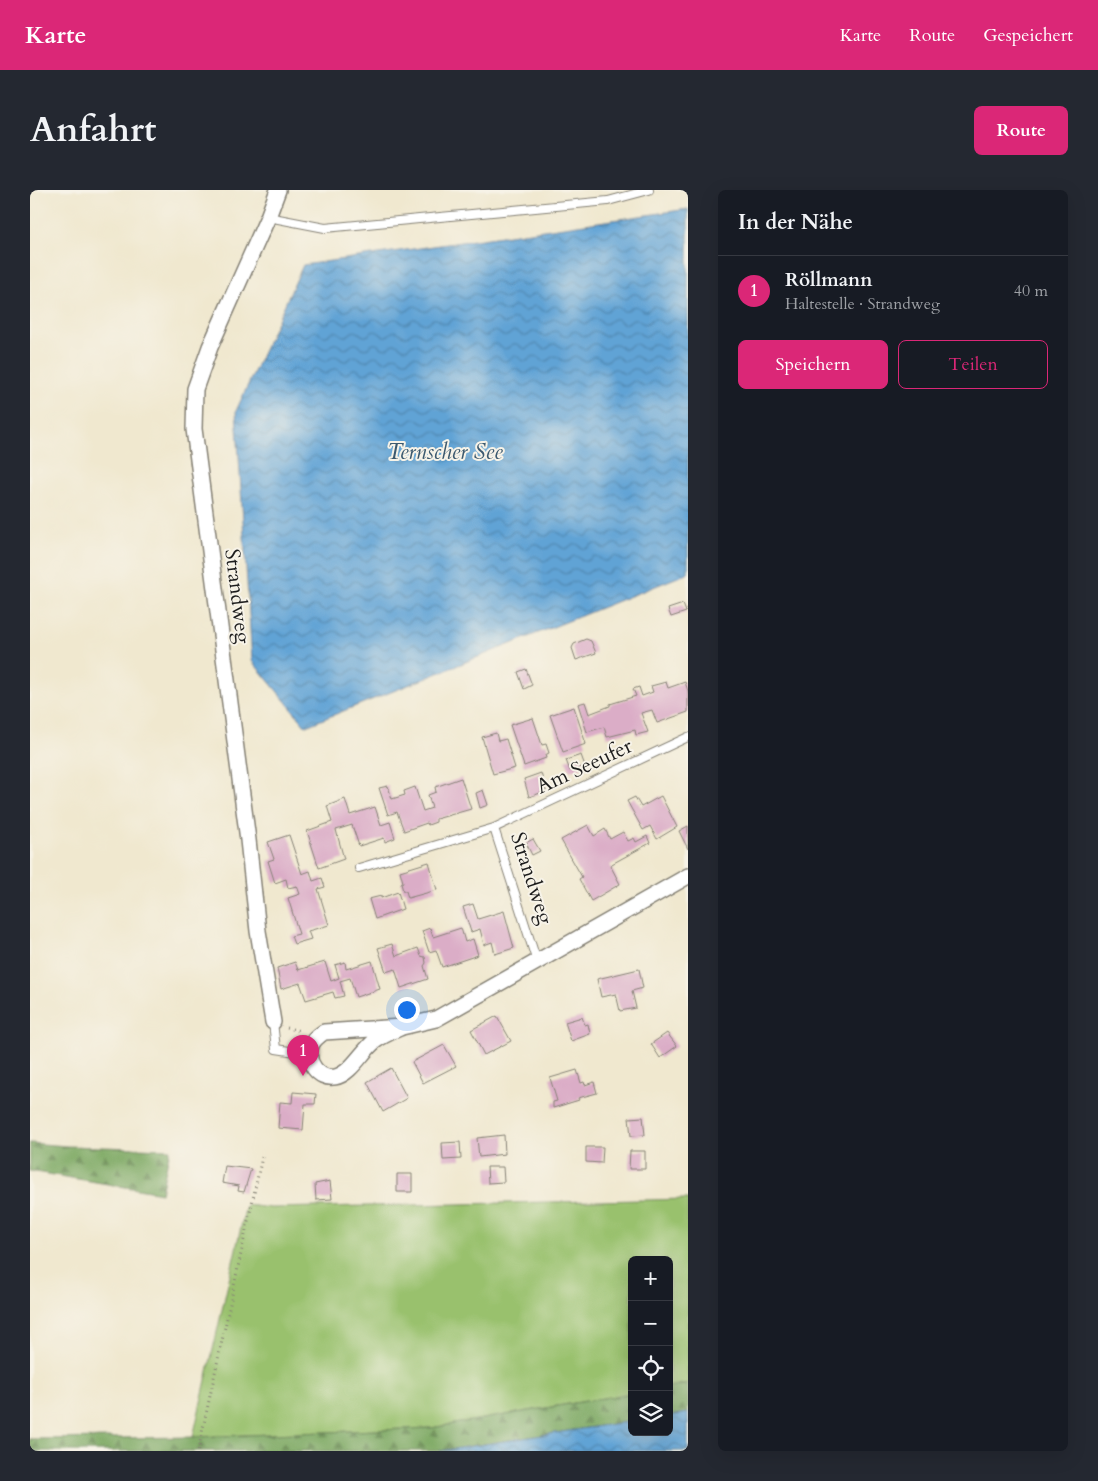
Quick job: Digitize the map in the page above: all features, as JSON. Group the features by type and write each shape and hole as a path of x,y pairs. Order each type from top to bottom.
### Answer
{"street":[{"name":"Strandweg","path":"273,1022 258,931 248,840 194,429 196,389 207,356 278,190"},
{"name":"Strandweg","path":"324,1032 402,1027 436,1019 688,876"},
{"name":"Strandweg","path":"309,1054 313,1068 320,1074 335,1077 348,1069 375,1040 402,1027"},
{"path":"309,1054 315,1039 324,1032"}],"lane":[{"path":"268,217 325,228 608,201 648,190"},
{"name":"Am Seeufer","path":"494,828 688,737"},
{"name":"Strandweg","path":"359,868 494,828 537,962"},
{"path":"273,1022 276,1049 309,1054"}],"path":[{"path":"273,1022 293,1030 324,1032"},
{"path":"198,1451 262,1157"}],"green space":[{"path":"30,1143 170,1149 161,1193 30,1171"},
{"path":"688,1199 688,1383 673,1386 673,1256 628,1256 628,1394 431,1428 193,1437 246,1205 271,1208"},
{"path":"688,1383 688,1413 673,1415 673,1386"},
{"path":"628,1394 628,1422 440,1451 30,1451 30,1439 193,1437 431,1428"}],"water":[{"name":"Ternscher See","path":"688,209 688,573 306,726 252,661 236,411 303,265"},
{"path":"688,1413 688,1451 440,1451 628,1422 628,1436 673,1436 673,1415"}],"building":[{"path":"683,604 686,612 671,617 668,609"},
{"path":"586,639 591,641 596,653 576,660 572,648 574,644"},
{"path":"526,669 532,685 524,689 518,672"},
{"path":"666,682 668,688 685,682 688,691 688,712 657,723 652,710 641,713 648,732 636,735 635,730 607,737 604,727 587,732 578,704 585,702 589,714 610,706 610,704 636,696 633,689 639,687 642,696 653,692 651,686"},
{"path":"574,707 586,744 563,752 550,715"},
{"path":"533,718 542,745 546,744 549,753 545,755 546,758 524,766 510,725"},
{"path":"496,733 498,741 506,739 515,768 493,774 482,737"},
{"path":"581,755 585,766 570,771 566,760"},
{"path":"541,773 546,791 529,797 524,779"},
{"path":"461,778 471,809 436,819 436,822 428,825 427,823 404,831 397,812 388,815 379,788 388,786 392,799 405,795 404,791 415,787 423,811 432,808 428,795 436,792 435,787"},
{"path":"483,790 488,805 480,808 476,793"},
{"path":"661,796 677,827 657,839 650,826 643,830 627,801 635,797 641,807"},
{"path":"345,799 350,815 375,807 381,825 390,822 395,838 385,842 384,838 359,846 352,825 336,830 344,859 319,868 307,831 332,822 327,806"},
{"path":"588,825 594,836 605,829 610,839 623,832 628,841 634,838 636,842 647,836 650,843 610,865 620,884 591,901 579,879 582,877 561,840"},
{"path":"688,826 688,849 679,831"},
{"path":"289,835 302,874 310,871 313,881 322,878 325,887 318,889 329,925 308,931 311,939 294,944 291,936 299,934 288,898 300,894 297,886 288,888 286,879 275,883 268,861 274,859 268,842"},
{"path":"533,839 540,851 532,855 526,843"},
{"path":"429,862 437,890 408,898 406,891 403,891 400,871"},
{"path":"398,892 403,909 375,919 369,899 381,896 381,898"},
{"path":"473,904 478,919 504,911 514,948 495,954 492,942 484,945 480,929 471,932 463,907"},
{"path":"430,928 433,937 461,928 465,942 473,939 478,955 442,967 436,950 429,952 422,931"},
{"path":"392,944 396,956 418,948 421,956 425,957 426,963 424,966 428,979 401,988 395,969 386,972 378,948"},
{"path":"372,961 380,989 356,997 350,978 340,981 344,996 335,998 333,992 306,1000 300,983 281,989 277,968 295,962 298,970 325,962 331,981 339,978 335,965 345,962 346,969"},
{"path":"639,969 643,988 632,991 636,1008 620,1011 616,994 601,997 597,979"},
{"path":"497,1016 511,1041 484,1055 471,1030"},
{"path":"582,1017 585,1025 588,1024 590,1034 571,1041 565,1022"},
{"path":"667,1033 677,1046 660,1058 651,1044"},
{"path":"444,1045 456,1066 423,1083 412,1062"},
{"path":"391,1068 407,1098 383,1112 367,1082"},
{"path":"577,1070 581,1083 584,1082 585,1085 594,1082 597,1093 553,1108 553,1102 557,1101 550,1078"},
{"path":"293,1092 316,1094 315,1104 305,1104 303,1130 278,1128 280,1102 292,1103"},
{"path":"643,1117 645,1135 631,1136 629,1118"},
{"path":"504,1135 505,1154 479,1157 477,1138"},
{"path":"460,1142 461,1159 443,1160 442,1143"},
{"path":"586,1147 603,1147 602,1163 586,1162"},
{"path":"630,1151 645,1151 645,1169 629,1169"},
{"path":"225,1166 251,1169 244,1192 238,1191 239,1186 222,1183"},
{"path":"487,1167 503,1167 504,1182 488,1183"},
{"path":"397,1174 412,1174 412,1192 397,1192"},
{"path":"330,1181 332,1199 316,1200 315,1184"}],"place":[{"name":"Röllmann","path":"303,1076"}]}
